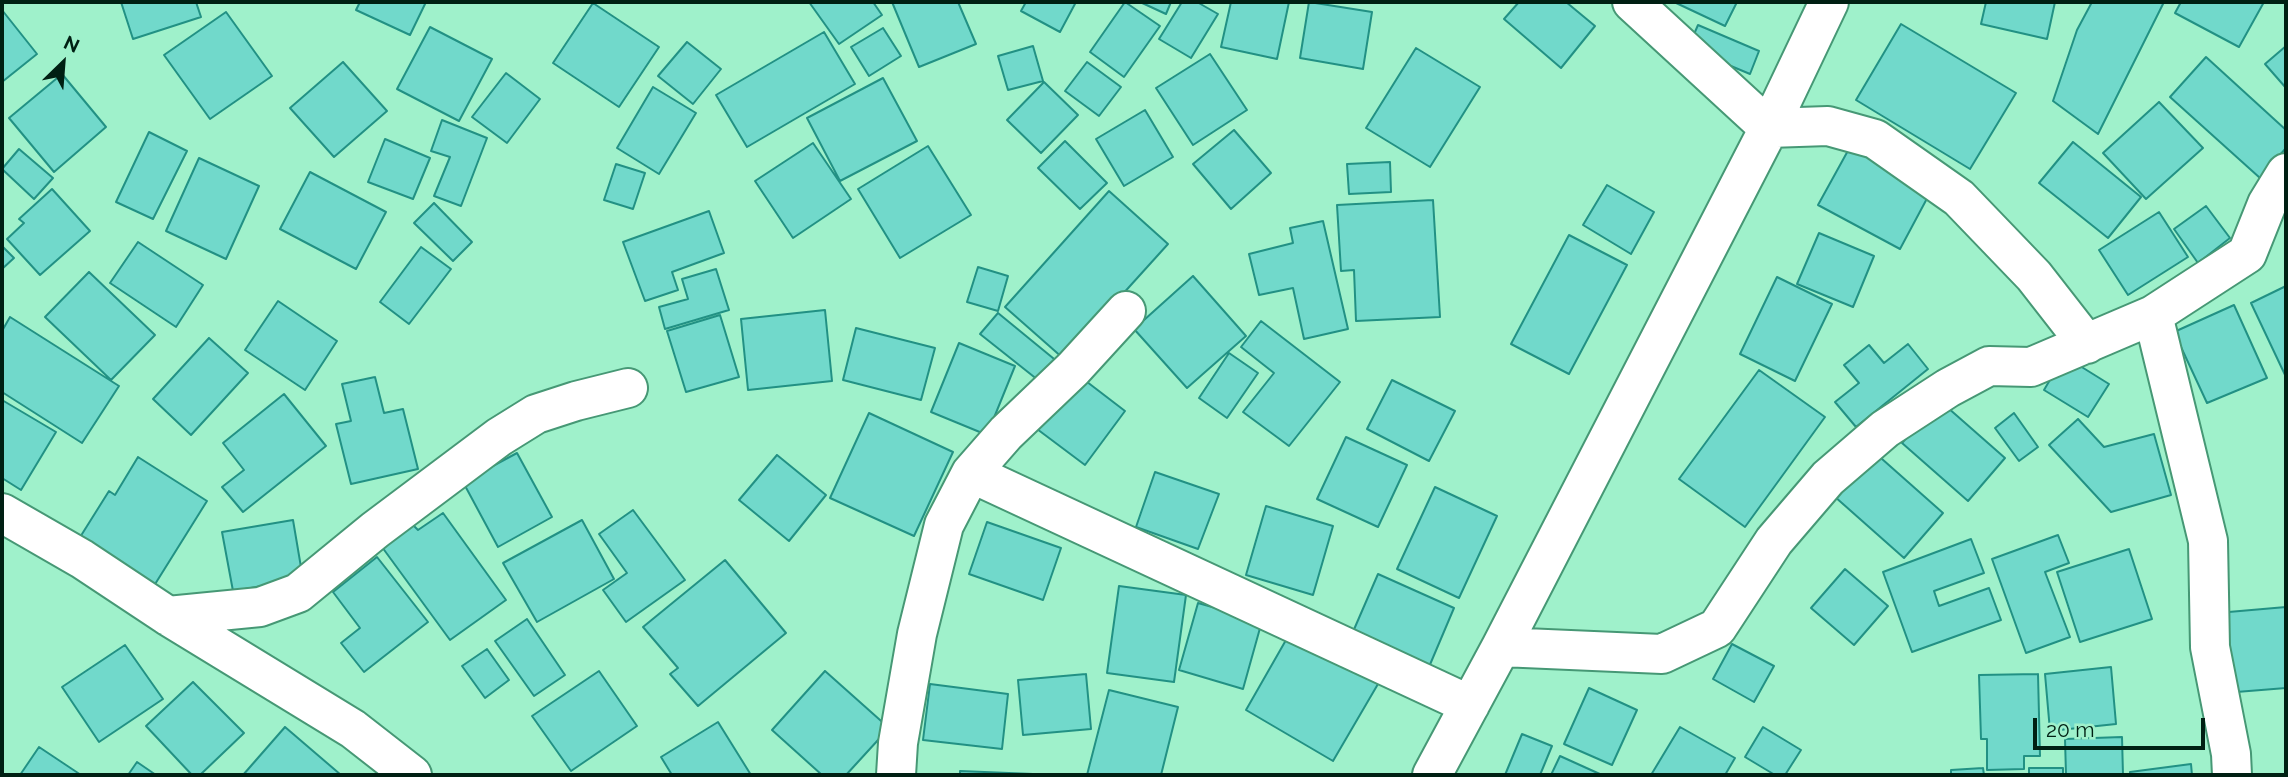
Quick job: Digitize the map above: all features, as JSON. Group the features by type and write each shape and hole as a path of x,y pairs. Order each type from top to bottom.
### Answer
{"street":[{"path":"1632,2 1769,128 1828,127 1875,139 1959,198 2034,276 2087,344"},
{"path":"1432,775 1769,128 1829,2"},
{"path":"1501,647 1662,654 1717,628 1774,541 1828,478 1885,429 1948,388 1989,366 2031,367 2153,315 2247,254 2280,197"},
{"path":"897,775 898,743 917,634 944,525 971,473 1006,433 1073,369 1126,311"},
{"path":"2153,315 2208,541 2210,647 2231,754 2232,775"},
{"path":"168,616 260,607 298,593 375,530 499,437 536,414 628,388"},
{"path":"971,473 1470,705"},
{"path":"2,513 82,559 168,616 353,729 412,775"}],"building":[{"path":"121,2 196,2 201,17 133,39"},
{"path":"360,2 426,2 410,35 356,10"},
{"path":"809,2 873,2 882,15 839,44"},
{"path":"892,2 958,2 976,44 919,67"},
{"path":"1026,2 1076,2 1060,32 1021,11"},
{"path":"1125,2 1160,26 1124,77 1090,52"},
{"path":"1140,2 1171,2 1166,14"},
{"path":"1182,2 1197,2 1218,14 1191,58 1159,39"},
{"path":"1231,2 1289,2 1277,59 1221,47"},
{"path":"1309,2 1372,12 1363,69 1300,58"},
{"path":"1519,2 1566,2 1595,26 1561,68 1504,19"},
{"path":"1674,2 1737,2 1725,26"},
{"path":"1986,2 2055,2 2047,39 1981,24"},
{"path":"2092,2 2164,2 2098,134 2053,101 2077,30"},
{"path":"2181,2 2264,2 2239,47 2175,13"},
{"path":"593,3 659,47 619,107 553,63"},
{"path":"2,10 37,54 2,82"},
{"path":"226,12 272,76 210,119 164,55"},
{"path":"1901,24 2016,93 1970,169 1856,100"},
{"path":"1698,25 1759,51 1750,74 1688,48"},
{"path":"430,27 492,59 459,121 397,89"},
{"path":"883,28 901,56 869,76 851,47"},
{"path":"824,32 855,84 747,147 716,95"},
{"path":"687,42 721,69 693,104 658,76"},
{"path":"1033,46 1043,81 1008,90 998,56"},
{"path":"2286,46 2286,88 2265,64"},
{"path":"1416,48 1480,87 1430,167 1366,128"},
{"path":"1210,54 1247,110 1193,145 1156,88"},
{"path":"2206,57 2286,130 2286,148 2260,178 2170,97"},
{"path":"343,62 387,111 334,157 290,108"},
{"path":"1087,62 1121,87 1099,116 1065,91"},
{"path":"506,73 540,99 507,143 472,117"},
{"path":"62,74 106,127 54,172 9,118"},
{"path":"883,78 917,141 840,181 807,118"},
{"path":"1044,82 1078,115 1041,153 1007,120"},
{"path":"653,87 696,113 659,174 617,148"},
{"path":"2159,102 2203,148 2146,199 2103,153"},
{"path":"1145,110 1173,157 1124,186 1096,139"},
{"path":"442,120 487,138 461,206 434,196 450,157 431,151"},
{"path":"1234,130 1271,173 1231,209 1193,164"},
{"path":"149,132 187,151 153,219 116,202"},
{"path":"385,139 430,158 413,199 368,182"},
{"path":"1065,141 1107,183 1080,209 1038,168"},
{"path":"2073,142 2141,197 2108,238 2039,183"},
{"path":"813,143 851,199 793,238 755,181"},
{"path":"928,146 971,215 900,258 858,189"},
{"path":"1850,147 1931,191 1900,249 1818,205"},
{"path":"19,149 53,178 34,199 2,169"},
{"path":"199,158 259,186 226,259 166,231"},
{"path":"1390,162 1391,192 1349,194 1347,164"},
{"path":"616,164 645,173 633,209 604,200"},
{"path":"310,172 386,212 356,269 280,229"},
{"path":"1607,185 1654,212 1631,254 1583,225"},
{"path":"52,189 90,231 40,275 7,239 24,223 19,219"},
{"path":"1109,191 1168,244 1064,359 1005,307"},
{"path":"1433,200 1440,317 1356,321 1354,270 1341,271 1337,205"},
{"path":"434,203 472,242 453,261 414,223"},
{"path":"2206,206 2230,238 2198,263 2174,229"},
{"path":"709,211 724,253 672,272 678,290 645,301 623,242"},
{"path":"2159,212 2188,257 2128,295 2099,250"},
{"path":"1323,221 1348,329 1304,339 1293,288 1259,295 1249,254 1293,243 1290,228"},
{"path":"1819,233 1874,256 1853,307 1797,284"},
{"path":"1569,235 1627,265 1569,374 1511,344"},
{"path":"138,242 203,285 176,327 110,283"},
{"path":"2,246 14,258 2,269"},
{"path":"421,247 451,269 409,324 380,302"},
{"path":"978,267 1008,276 998,311 967,302"},
{"path":"716,269 729,310 665,329 659,307 688,299 682,279"},
{"path":"89,272 155,335 111,380 45,317"},
{"path":"1193,276 1246,336 1187,388 1134,329"},
{"path":"1777,277 1832,304 1795,381 1740,354"},
{"path":"2286,286 2286,377 2251,303"},
{"path":"278,301 337,341 305,390 245,350"},
{"path":"2234,305 2267,378 2207,403 2174,332"},
{"path":"825,310 832,381 748,390 741,319"},
{"path":"998,313 1059,363 1043,384 980,334"},
{"path":"720,315 739,377 686,392 667,331"},
{"path":"10,317 119,386 82,443 2,392 2,331"},
{"path":"1261,321 1340,382 1289,446 1243,412 1274,373 1241,347"},
{"path":"856,328 935,348 921,400 843,380"},
{"path":"209,338 248,373 191,435 153,399"},
{"path":"959,343 1015,366 987,435 931,412"},
{"path":"1908,344 1928,369 1856,427 1835,402 1859,383 1844,365 1869,345 1884,363"},
{"path":"1229,353 1258,373 1227,418 1199,398"},
{"path":"2064,356 2109,384 2088,417 2044,390"},
{"path":"1759,370 1825,417 1745,527 1679,479"},
{"path":"1078,375 1125,411 1085,465 1037,429"},
{"path":"375,377 384,413 403,409 418,469 351,484 336,424 351,421 342,384"},
{"path":"1392,380 1455,411 1429,461 1367,429"},
{"path":"284,394 326,446 243,512 222,487 244,470 223,443"},
{"path":"2,400 56,432 21,490 2,478"},
{"path":"1939,400 2005,458 1968,501 1902,443"},
{"path":"869,413 953,452 914,536 830,498"},
{"path":"2014,413 2038,447 2019,461 1995,428"},
{"path":"2078,419 2104,447 2154,434 2171,495 2111,512 2049,445"},
{"path":"1346,437 1407,465 1378,527 1317,499"},
{"path":"1873,451 1943,513 1904,558 1834,496"},
{"path":"517,453 552,517 498,547 463,482"},
{"path":"777,455 826,495 789,541 739,500"},
{"path":"138,457 207,501 152,589 77,542 109,491 115,495"},
{"path":"1155,472 1219,494 1198,549 1136,527"},
{"path":"1435,487 1497,516 1459,598 1397,569"},
{"path":"1266,506 1333,526 1313,595 1246,575"},
{"path":"633,510 685,580 626,622 603,590 627,573 599,534"},
{"path":"443,513 506,600 450,640 382,547 413,525 418,530"},
{"path":"293,520 303,579 233,591 222,532"},
{"path":"582,520 614,579 537,622 503,563"},
{"path":"987,522 1061,548 1043,600 969,574"},
{"path":"2058,535 2069,563 2045,572 2070,637 2026,653 1992,559"},
{"path":"1971,539 1984,573 1934,591 1939,606 1989,588 2001,620 1912,652 1883,572"},
{"path":"2129,549 2152,619 2080,642 2057,572"},
{"path":"377,557 428,622 364,672 341,643 360,628 333,592"},
{"path":"725,560 786,633 698,706 670,674 678,668 643,627"},
{"path":"1845,569 1888,606 1854,645 1811,608"},
{"path":"1378,574 1454,608 1426,674 1349,641"},
{"path":"1119,586 1186,595 1174,682 1107,673"},
{"path":"1198,603 1262,621 1243,689 1179,670"},
{"path":"2286,607 2286,688 2224,693 2217,613"},
{"path":"527,619 565,675 534,696 495,641"},
{"path":"1290,633 1378,684 1333,761 1246,710"},
{"path":"1732,644 1774,666 1754,702 1713,679"},
{"path":"125,645 163,699 99,742 62,687"},
{"path":"487,649 509,680 485,698 462,666"},
{"path":"2111,667 2116,724 2050,731 2045,674"},
{"path":"599,671 637,726 571,771 532,716"},
{"path":"825,671 889,728 846,775 822,775 772,730"},
{"path":"1086,674 1091,729 1023,735 1018,680"},
{"path":"2038,674 2040,756 2024,756 2024,769 1987,770 1987,739 1981,739 1979,675"},
{"path":"193,682 244,733 200,775 192,775 146,726"},
{"path":"930,684 1008,694 1002,749 923,740"},
{"path":"1589,688 1637,710 1612,765 1564,744"},
{"path":"1109,690 1178,707 1161,775 1087,775"},
{"path":"718,722 751,775 672,775 661,757"},
{"path":"285,727 341,775 243,775"},
{"path":"1680,727 1735,758 1725,775 1651,775"},
{"path":"1763,727 1801,750 1785,775 1775,775 1745,757"},
{"path":"1522,734 1552,746 1540,775 1505,775"},
{"path":"2122,737 2123,775 2066,775 2065,739"},
{"path":"39,747 81,775 20,775"},
{"path":"1560,756 1602,775 1551,775"},
{"path":"137,762 156,775 128,775"},
{"path":"2191,764 2192,775 2130,775 2130,772"},
{"path":"1983,768 1984,775 1951,775 1951,770"},
{"path":"2029,768 2063,768 2063,775 2029,775"},
{"path":"960,771 1033,774 1033,775 960,775"}]}
